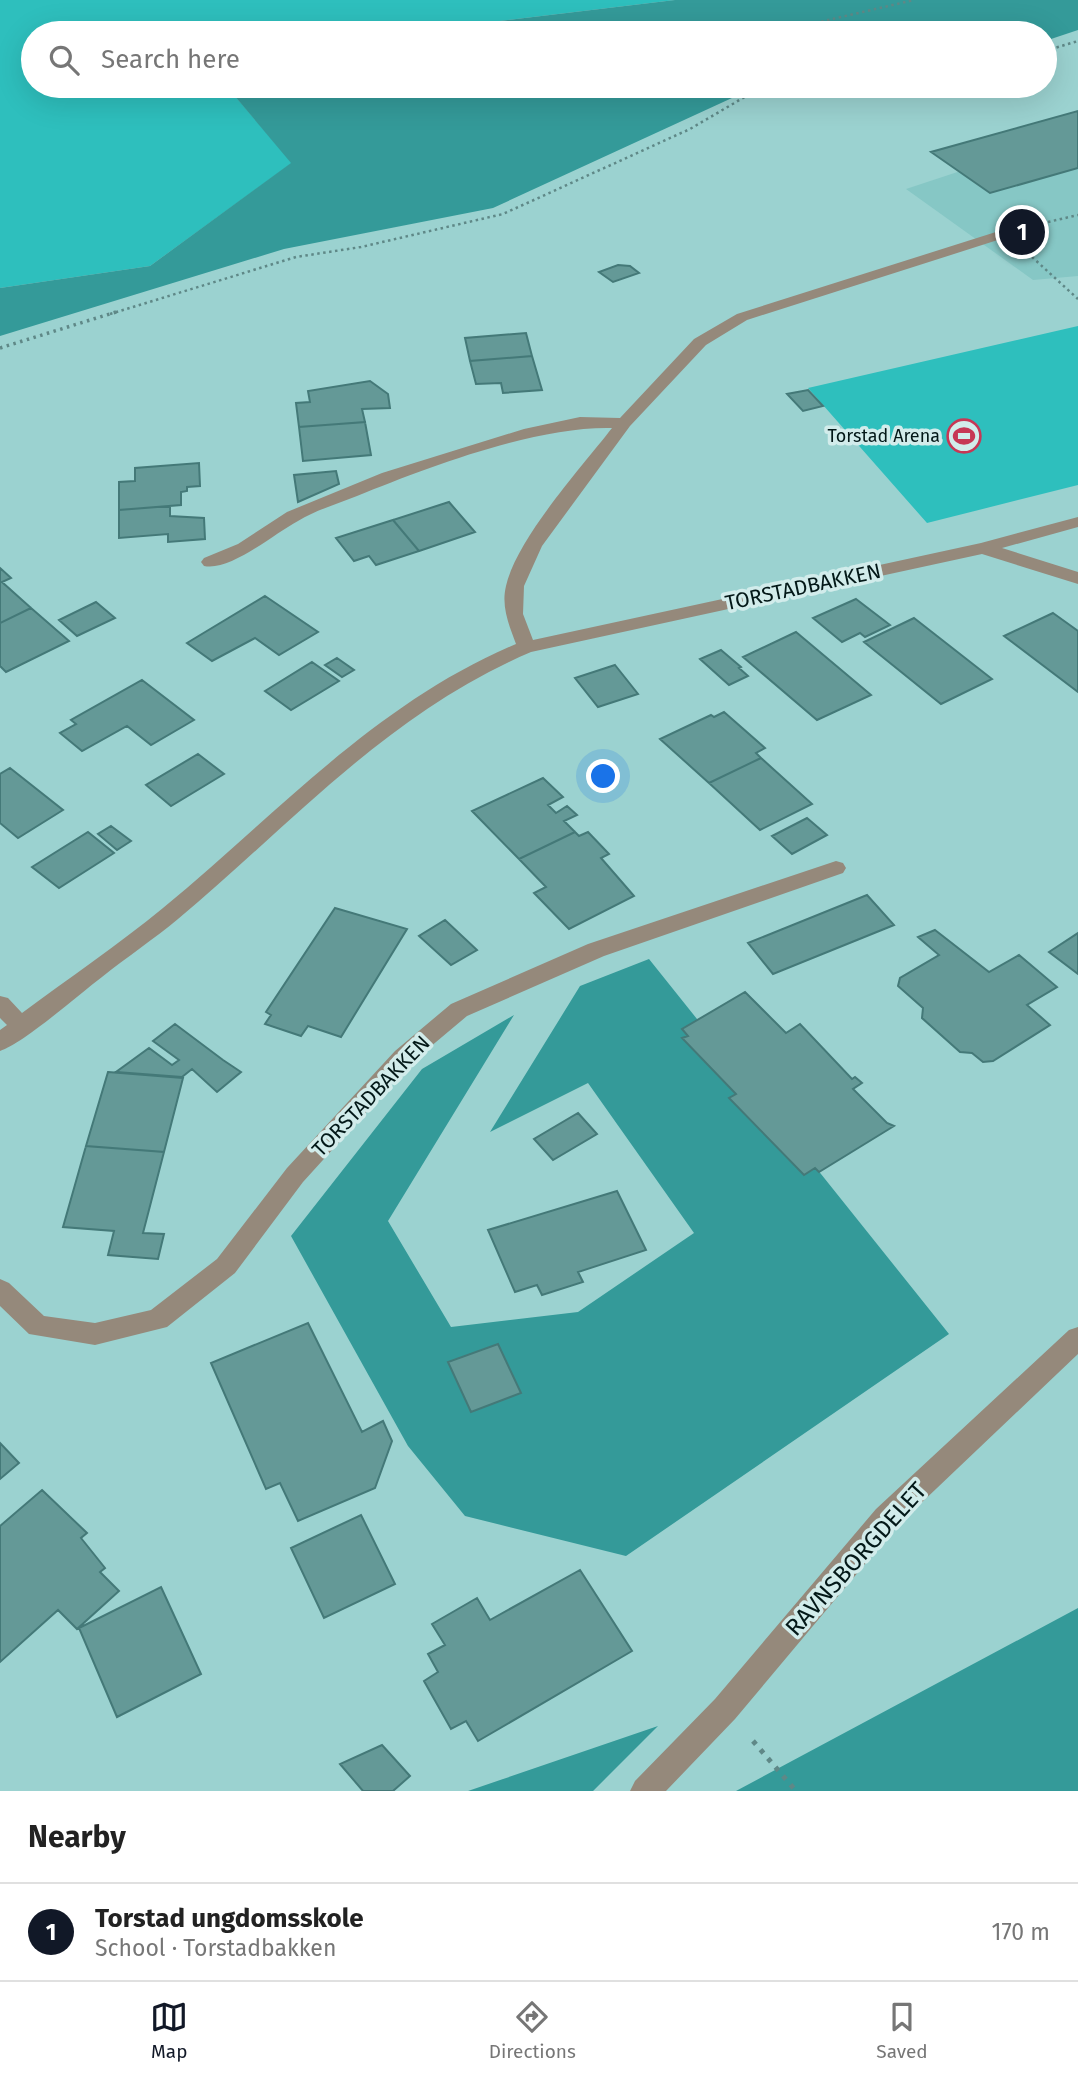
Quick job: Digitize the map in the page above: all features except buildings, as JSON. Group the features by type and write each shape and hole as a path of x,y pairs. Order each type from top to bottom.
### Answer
{"street":[{"path":"526,648 514,614 514,586 533,545 624,423 700,342 742,317 1012,231"},
{"path":"209,562 244,548 293,516 388,477 524,434 580,422 624,423"},
{"name":"TORSTADBAKKEN","path":"0,1042 170,914 329,773 411,708 474,669 526,648 983,548 1078,522"},
{"path":"983,548 1078,578"},
{"name":"TORSTADBAKKEN","path":"0,1290 38,1326 95,1334 158,1319 226,1266 304,1165 403,1057 459,1010 596,950 836,868"},
{"path":"0,1004 22,1027"},
{"name":"RAVNSBORGDELET","path":"645,1791 725,1709 886,1518 1078,1338"}],"path":[{"path":"820,21 914,0"},
{"path":"1057,47 1078,41"},
{"path":"0,348 296,257 361,247 503,214 690,129 743,98"},
{"path":"1012,231 1078,299"},
{"path":"725,1709 796,1791"}],"shaded area":[{"path":"0,0 675,0 499,21 21,21 21,98 237,98 292,163 150,266 0,288"},
{"path":"675,0 1078,0 1078,30 1057,37 1057,21 499,21"},
{"path":"236,98 732,98 493,208 284,249 0,336 0,288 150,266 291,163"},
{"path":"1078,132 1078,276 1033,280 906,189"},
{"name":"Torstad Arena","path":"1078,326 1078,485 927,523 808,388"},
{"path":"649,959 949,1334 626,1556 465,1516 408,1446 291,1236 422,1069 514,1015 388,1221 451,1327 578,1312 694,1233 588,1083 490,1132 580,986"},
{"path":"1078,1608 1078,1791 736,1791"},
{"path":"658,1726 593,1791 468,1791"}],"place":[{"name":"Torstad ungdomsskole","path":"1022,232"},
{"name":"Torstad Arena","path":"964,436"}]}
